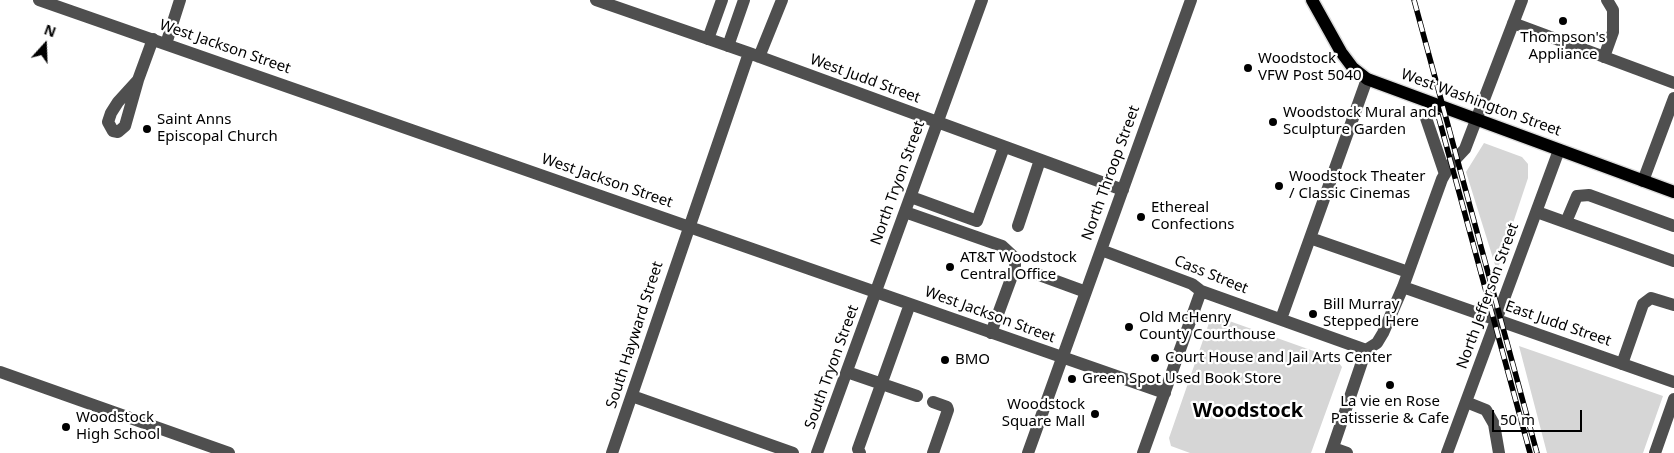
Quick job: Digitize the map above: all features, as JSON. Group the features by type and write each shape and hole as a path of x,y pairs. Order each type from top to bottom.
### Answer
{"main road":[{"name":"West Washington Street","path":"1312,0 1341,52 1353,68 1367,79 1674,192"}],"street":[{"name":"West Jackson Street","path":"39,0 1165,393"},
{"path":"138,80 160,42 180,0"},
{"name":"West Judd Street","path":"596,0 754,55 1123,190"},
{"path":"708,39 722,0"},
{"path":"728,46 744,0"},
{"name":"South Hayward Street","path":"612,453 688,226 754,55 782,0"},
{"name":"North Tryon Street","path":"877,292 982,0"},
{"name":"North Throop Street","path":"1028,453 1191,0"},
{"path":"1347,453 1332,450 1366,350 1377,343 1383,334 1403,287 1444,174 1465,150 1522,0"},
{"path":"1604,57 1613,32 1613,10 1607,0"},
{"path":"1513,23 1674,83"},
{"path":"1281,319 1367,79"},
{"path":"1643,181 1674,98"},
{"path":"1426,118 1444,174"},
{"path":"911,197 977,221 1004,147"},
{"name":"North Jefferson Street","path":"1447,453 1559,150"},
{"path":"1018,226 1040,160"},
{"path":"1566,222 1577,196 1589,195 1674,226"},
{"path":"906,212 1002,246 1015,258 1015,268 991,333"},
{"path":"1537,212 1674,260"},
{"path":"1310,238 1408,272"},
{"name":"Cass Street","path":"1101,250 1192,284 1201,291 1366,350"},
{"path":"1034,273 1086,292"},
{"name":"East Judd Street","path":"1403,287 1674,382"},
{"path":"1144,453 1201,291"},
{"name":"South Tryon Street","path":"817,453 877,292"},
{"path":"1622,364 1643,304 1651,298 1674,305"},
{"path":"860,453 858,449 910,304"},
{"path":"0,372 229,453"},
{"path":"847,372 917,396"},
{"path":"632,396 793,453"},
{"path":"1654,453 1674,399"},
{"path":"933,402 947,407 948,410 933,453"},
{"path":"1466,402 1486,410 1494,424 1499,453"}],"shaded area":[{"path":"1484,143 1522,157 1528,164 1528,178 1497,271 1466,172"},
{"path":"1218,317 1336,359 1342,367 1311,453 1190,453 1171,446 1169,438 1210,320"},
{"path":"1519,346 1663,396 1643,453 1547,453"}],"railway":[{"path":"1414,0 1537,453"},
{"path":"1438,115 1530,453"}],"place":[{"name":"Thompson's Appliance","path":"1563,21"},
{"name":"Woodstock VFW Post 5040","path":"1248,68"},
{"name":"Woodstock Mural and Sculpture Garden","path":"1273,122"},
{"name":"Saint Anns Episcopal Church","path":"147,129"},
{"name":"Woodstock Theater / Classic Cinemas","path":"1279,186"},
{"name":"Ethereal Confections","path":"1141,217"},
{"name":"AT&T Woodstock Central Office","path":"950,267"},
{"name":"Bill Murray Stepped Here","path":"1313,314"},
{"name":"Old McHenry County Courthouse","path":"1129,327"},
{"name":"Court House and Jail Arts Center","path":"1155,358"},
{"name":"BMO","path":"945,360"},
{"name":"Green Spot Used Book Store","path":"1072,379"},
{"name":"La vie en Rose Patisserie & Cafe","path":"1390,385"},
{"name":"Woodstock Square Mall","path":"1095,414"},
{"name":"Woodstock High School","path":"66,427"}],"district":[{"name":"Woodstock","path":"1248,411"}]}
